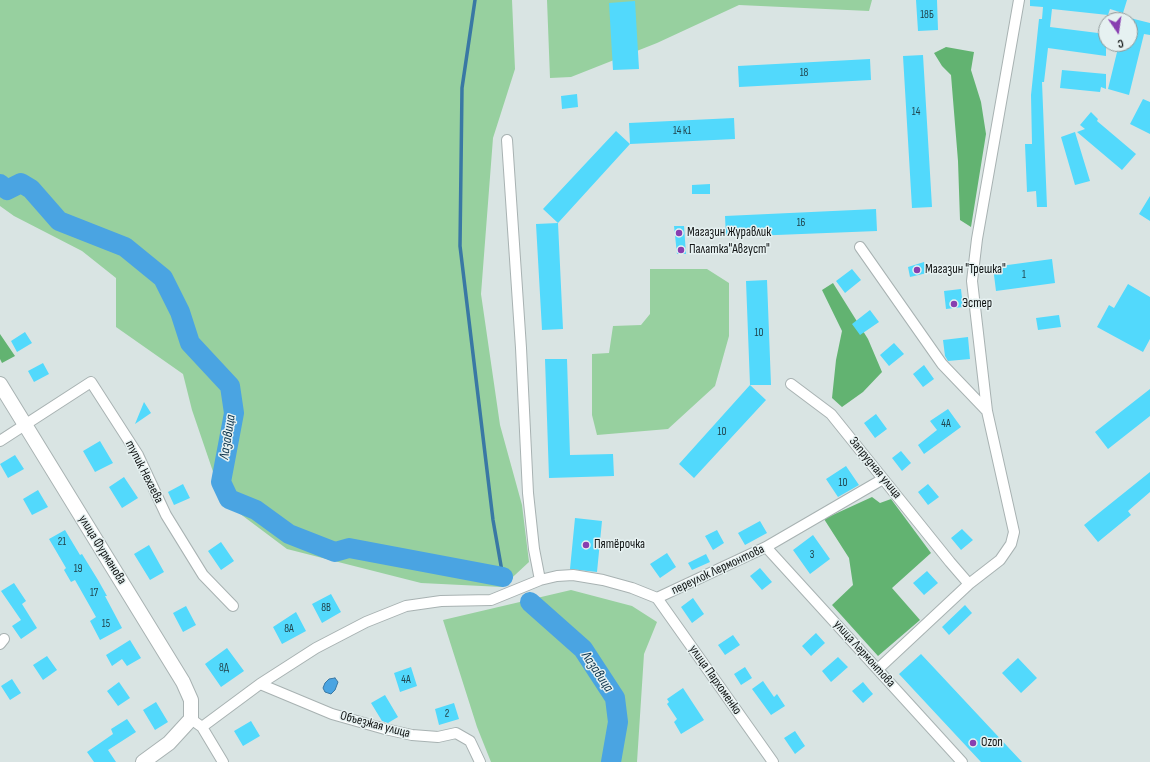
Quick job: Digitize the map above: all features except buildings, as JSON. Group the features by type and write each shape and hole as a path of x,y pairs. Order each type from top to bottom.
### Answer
{"main road":[{"name":"улица Фурманова","path":"0,384 183,682 191,700 196,723"},
{"path":"143,762 196,723"}],"street":[{"path":"878,669 969,584 1000,560 1011,544 1014,532 987,411 972,281 977,239 1019,0"},
{"path":"507,140 521,348 528,493 534,549 540,580"},
{"path":"860,246 942,364 987,411"},
{"name":"тупик Нехаева","path":"24,425 91,382 138,455 170,522 203,574 233,606"},
{"name":"Запрудная улица","path":"791,384 831,414 969,584"},
{"path":"0,442 24,425"},
{"name":"переулок Лермонтова","path":"196,723 316,648 366,622 406,606 442,601 491,600 540,580 557,576 573,575 603,580 632,588 657,598 766,547 883,479"},
{"name":"улица Лермонтова","path":"766,547 962,762"},
{"name":"улица Пархоменко","path":"657,598 773,762"},
{"name":"Объезжая улица","path":"260,684 332,714 385,729 412,735 425,736 438,736 456,732 470,741 480,762"},
{"name":"улица Фурманова","path":"196,723 223,762"}],"green space":[{"path":"0,0 512,0 515,69 493,138 481,294 500,425 522,505 529,562 502,587 421,583 287,549 223,501 192,410 183,374 116,327 116,278 82,251 14,216 0,206"},
{"path":"547,0 872,0 869,11 739,5 657,43 571,77 550,78"},
{"path":"946,47 974,52 971,70 981,102 986,134 971,227 960,220 958,161 951,75 942,66 934,53"},
{"path":"650,269 707,269 729,283 729,336 715,386 668,429 597,435 592,415 592,354 609,353 613,326 641,325 650,314"},
{"path":"833,283 868,339 882,372 863,392 842,407 832,398 836,360 842,331 822,290"},
{"path":"0,334 15,356 2,363 0,359"},
{"path":"872,497 880,503 891,499 931,553 892,588 920,620 878,656 832,605 853,585 849,558 824,519"},
{"path":"571,590 632,606 657,622 644,654 637,762 491,762 477,727 443,620"}],"water":[{"path":"335,678 338,682 335,690 331,694 325,692 323,688 325,683 329,679"}],"waterway":[{"path":"475,0 462,88 460,246 493,520 503,577"},
{"name":"Лазавица","path":"0,184 7,190 21,183 31,189 59,221 125,247 163,278 180,312 190,343 230,386 234,413 221,482 229,499 256,510 289,534 335,552 349,548 503,577"},
{"name":"Лазавица","path":"530,602 583,649 615,698 618,722 611,762"}],"place":[{"name":"Магазин Журавлик","path":"679,233"},
{"name":"Палатка\"Август\"","path":"681,250"},
{"name":"Магазин \"Трешка\"","path":"917,270"},
{"name":"Эстер","path":"954,304"},
{"name":"Пятёрочка","path":"586,545"},
{"name":"Ozon","path":"973,743"}]}
